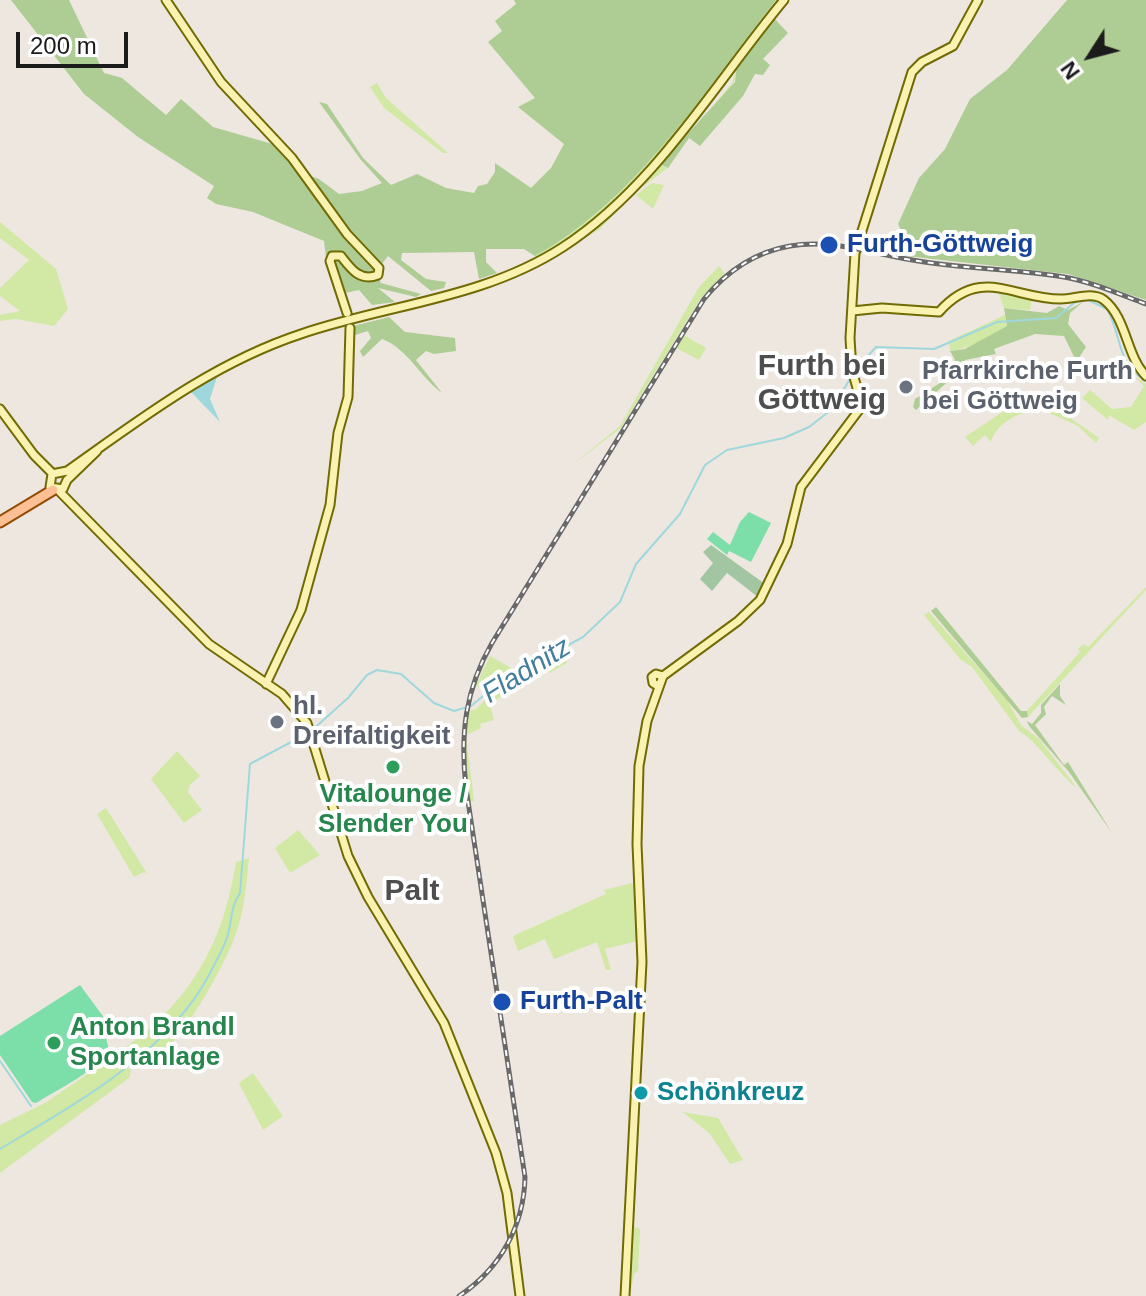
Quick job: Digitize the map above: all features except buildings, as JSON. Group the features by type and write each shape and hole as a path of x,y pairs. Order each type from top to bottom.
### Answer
{"main road":[{"path":"0,522 57,482"}],"street":[{"path":"166,0 221,82 292,158 380,270 375,277 358,275 338,254 330,261 347,313"},
{"path":"57,482 184,388 247,355 321,327 481,286 527,268 565,245 610,210 639,181 784,0"},
{"path":"625,1296 642,962 638,891 640,755 658,686 653,683 653,676 663,676 738,621 760,600 787,544 801,487 862,406 852,370 855,253 909,78 922,62 953,46 978,0"},
{"path":"852,311 871,308 939,312 949,301 987,285 1059,299 1092,296 1104,300 1146,376"},
{"path":"266,684 301,610 330,505 338,433 346,406 350,328"},
{"path":"0,409 90,522 209,644 291,703 309,728 341,839 374,907 439,1014 505,1181 520,1296"}],"green space":[{"path":"11,0 69,0 104,73 122,78 166,115 181,99 213,127 276,145 349,240 377,271 374,275 354,269 338,251 326,258 324,241 253,212 216,204 207,198 214,186 138,137 84,94"},
{"path":"514,0 776,0 667,141 605,205 571,233 535,256 524,249 486,249 486,262 497,273 479,279 474,252 402,253 401,260 426,279 446,282 444,288 431,291 388,256 382,264 353,236 329,200 305,174 319,179 339,194 362,191 382,183 361,160 319,102 327,104 363,158 391,185 417,174 446,188 474,193 478,186 487,184 495,172 495,163 531,188 551,168 564,144 518,107 535,98 488,42 502,31 495,21 516,4"},
{"path":"776,0 780,0 699,107 640,176 574,235 537,259 535,256 571,233 637,174 696,105"},
{"path":"1067,0 1146,0 1146,300 1068,274 906,256 897,244 904,236 898,224 919,178 945,149 970,99 1007,70"},
{"path":"773,17 788,33 763,59 770,65 763,75 755,74 743,96 700,146 689,138 668,168 660,164 735,82 737,66"},
{"path":"737,66 732,87 725,96 718,104 684,134 660,165 668,168 637,191 600,229 540,266 601,222 687,129 709,111 732,83"},
{"path":"377,83 386,98 448,153 443,153 384,108 370,87"},
{"path":"652,183 664,185 653,209 636,195"},
{"path":"0,222 56,269 68,309 54,326 16,319 0,321 0,315 20,311 0,296 0,288 29,260 0,238"},
{"path":"334,258 340,258 357,277 379,278 381,283 421,294 416,297 378,288 395,302 372,305 359,290 345,293"},
{"path":"719,266 725,274 701,298 621,428 572,465 620,426 699,287"},
{"path":"997,289 1032,296 1030,310 1004,308"},
{"path":"1083,302 1070,313 1068,324 1086,347 1080,356 1082,361 1077,363 1064,336 1035,334 994,349 996,354 965,360 961,370 916,410 913,407 915,399 943,381 940,377 955,360 950,351 965,349 1007,326 1004,308 1047,313 1059,306 1068,310"},
{"path":"1005,315 1007,326 973,345 950,351 949,341"},
{"path":"389,317 405,332 455,338 456,351 434,354 426,351 416,360 442,393 391,343 382,339 363,357 360,351 371,338 368,331 352,336 353,326"},
{"path":"684,335 706,348 699,360 676,348"},
{"path":"1134,376 1146,384 1146,422 1134,430 1109,415 1108,420 1082,398 1090,390 1112,409 1131,407 1144,386"},
{"path":"1019,401 1063,413 1099,438 1096,443 1078,426 1041,409 1026,412 1004,423 991,442 985,435 973,446 965,437"},
{"path":"749,512 771,523 751,562 729,551 727,555 707,539 713,532 730,545 740,522"},
{"path":"711,545 765,584 758,597 727,573 712,591 700,579 713,563 703,552"},
{"path":"1146,587 1028,717 1027,711 1080,652 1078,649 1084,644 1088,647"},
{"path":"936,607 1021,711 1027,711 1028,717 1022,718 931,611"},
{"path":"929,612 1007,700 1021,725 1039,739 1077,788 1020,732 972,667 960,659 924,615"},
{"path":"562,652 567,663 549,673 543,665 536,668 490,705 494,720 480,724 481,728 466,735 474,801 470,802 465,734 467,712 476,709 496,688"},
{"path":"490,656 513,669 482,689 476,685"},
{"path":"1060,684 1060,696 1066,705 1052,696 1044,707 1046,714 1035,725 1064,765 1068,762 1112,833 1069,772 1027,721 1032,724 1041,713 1041,705"},
{"path":"177,751 200,776 190,785 188,792 202,810 184,823 151,779"},
{"path":"106,808 148,875 144,872 134,877 97,814"},
{"path":"298,830 320,855 290,873 275,848"},
{"path":"249,858 241,917 220,969 179,1035 164,1052 148,1064 134,1069 121,1051 166,1012 199,970 222,921 236,862"},
{"path":"633,883 637,941 605,949 611,970 606,970 597,942 554,959 545,939 518,951 513,936 606,894 604,890"},
{"name":"Anton Brandl Sportanlage","path":"80,985 105,1019 97,1025 105,1034 109,1050 87,1072 36,1103 32,1102 0,1055 0,1036"},
{"path":"113,1049 131,1071 129,1078 0,1173 0,1125 45,1103 114,1056"},
{"path":"253,1073 283,1116 263,1130 239,1083"},
{"path":"640,1099 634,1227 640,1229 638,1271 634,1274 630,1296 627,1296"},
{"path":"683,1112 718,1118 743,1160 730,1164 710,1134"}],"water":[{"path":"218,374 210,399 220,422 190,391"}],"waterway":[{"name":"Fladnitz","path":"855,370 876,347 934,349 997,322 1056,318 1074,303 1086,299 1107,309 1124,358 1146,381"},
{"name":"Fladnitz","path":"311,731 348,698 367,675 377,670 401,674 434,703 454,711 471,706 499,683 583,637 620,602 636,564 680,514 705,465 727,450 784,438 809,427 831,410 850,379"},
{"name":"Fladnitz","path":"0,1149 118,1074 170,1028 192,1002 225,943 240,893 250,764 306,734"},
{"path":"0,1061 31,1106"}],"railway":[{"path":"459,1296 486,1273 507,1245 520,1212 525,1177 466,788 464,731 470,695 492,643 704,299 722,280 753,258 790,246 822,244 936,264 1064,277 1146,304"}],"place":[{"name":"Furth-Göttweig","path":"829,245"},
{"name":"Pfarrkirche Furth bei Göttweig","path":"906,387"},
{"name":"hl. Dreifaltigkeit","path":"277,722"},
{"name":"Vitalounge / Slender You","path":"393,767"},
{"name":"Furth-Palt","path":"502,1002"},
{"name":"Anton Brandl Sportanlage","path":"54,1043"},
{"name":"Schönkreuz","path":"641,1093"}],"district":[{"name":"Furth bei Göttweig","path":"822,384"},
{"name":"Palt","path":"412,892"}]}
